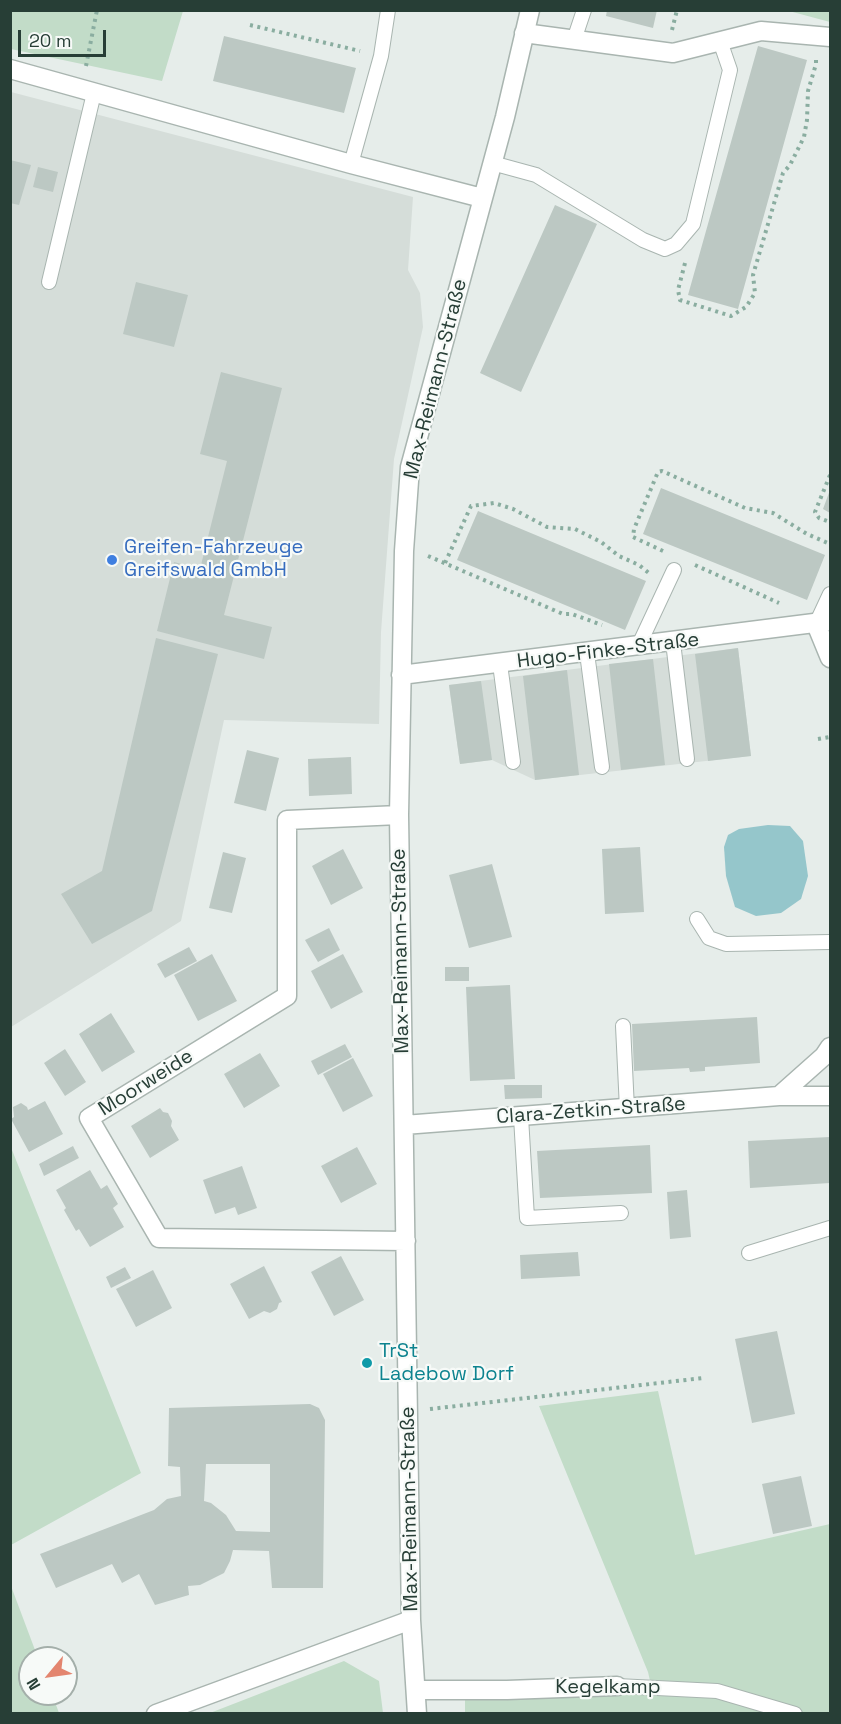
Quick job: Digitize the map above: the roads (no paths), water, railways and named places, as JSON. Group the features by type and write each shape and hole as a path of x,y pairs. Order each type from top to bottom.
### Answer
{"street":[{"name":"Max-Reimann-Straße","path":"417,1713 411,1620 399,815 404,551 410,467 492,163 530,10"},
{"path":"524,33 673,53 761,31 823,37"},
{"path":"10,69 87,92 482,198"},
{"path":"823,623 831,658"},
{"name":"Hugo-Finke-Straße","path":"400,675 823,623"},
{"name":"Moorweide","path":"399,815 287,820 287,996 89,1118 159,1238 406,1241"},
{"path":"779,1096 831,1047"},
{"name":"Clara-Zetkin-Straße","path":"404,1125 779,1096 831,1096"},
{"path":"156,1713 411,1620"},
{"name":"Kegelkamp","path":"417,1690 617,1686"}],"lane":[{"path":"351,164 381,56 388,10"},
{"path":"574,40 584,10"},
{"path":"492,163 536,176 642,240 665,249 676,244 693,224 730,70 720,41"},
{"path":"49,282 87,92"},
{"path":"638,647 676,564"},
{"path":"823,623 831,594"},
{"path":"673,642 687,759"},
{"path":"587,653 602,767"},
{"path":"500,664 513,762"},
{"path":"697,919 709,938 726,944 831,942"},
{"path":"623,1026 627,1109"},
{"path":"521,1117 527,1218 621,1213"},
{"path":"749,1253 831,1228"},
{"name":"Kegelkamp","path":"617,1686 717,1691 795,1713"}],"water":[{"path":"768,825 790,826 803,841 808,876 801,899 781,913 756,916 735,907 726,876 724,847 728,835 739,829"}],"place":[{"name":"Greifen-Fahrzeuge Greifswald GmbH","path":"112,560"},
{"name":"TrSt Ladebow Dorf","path":"367,1363"}]}
